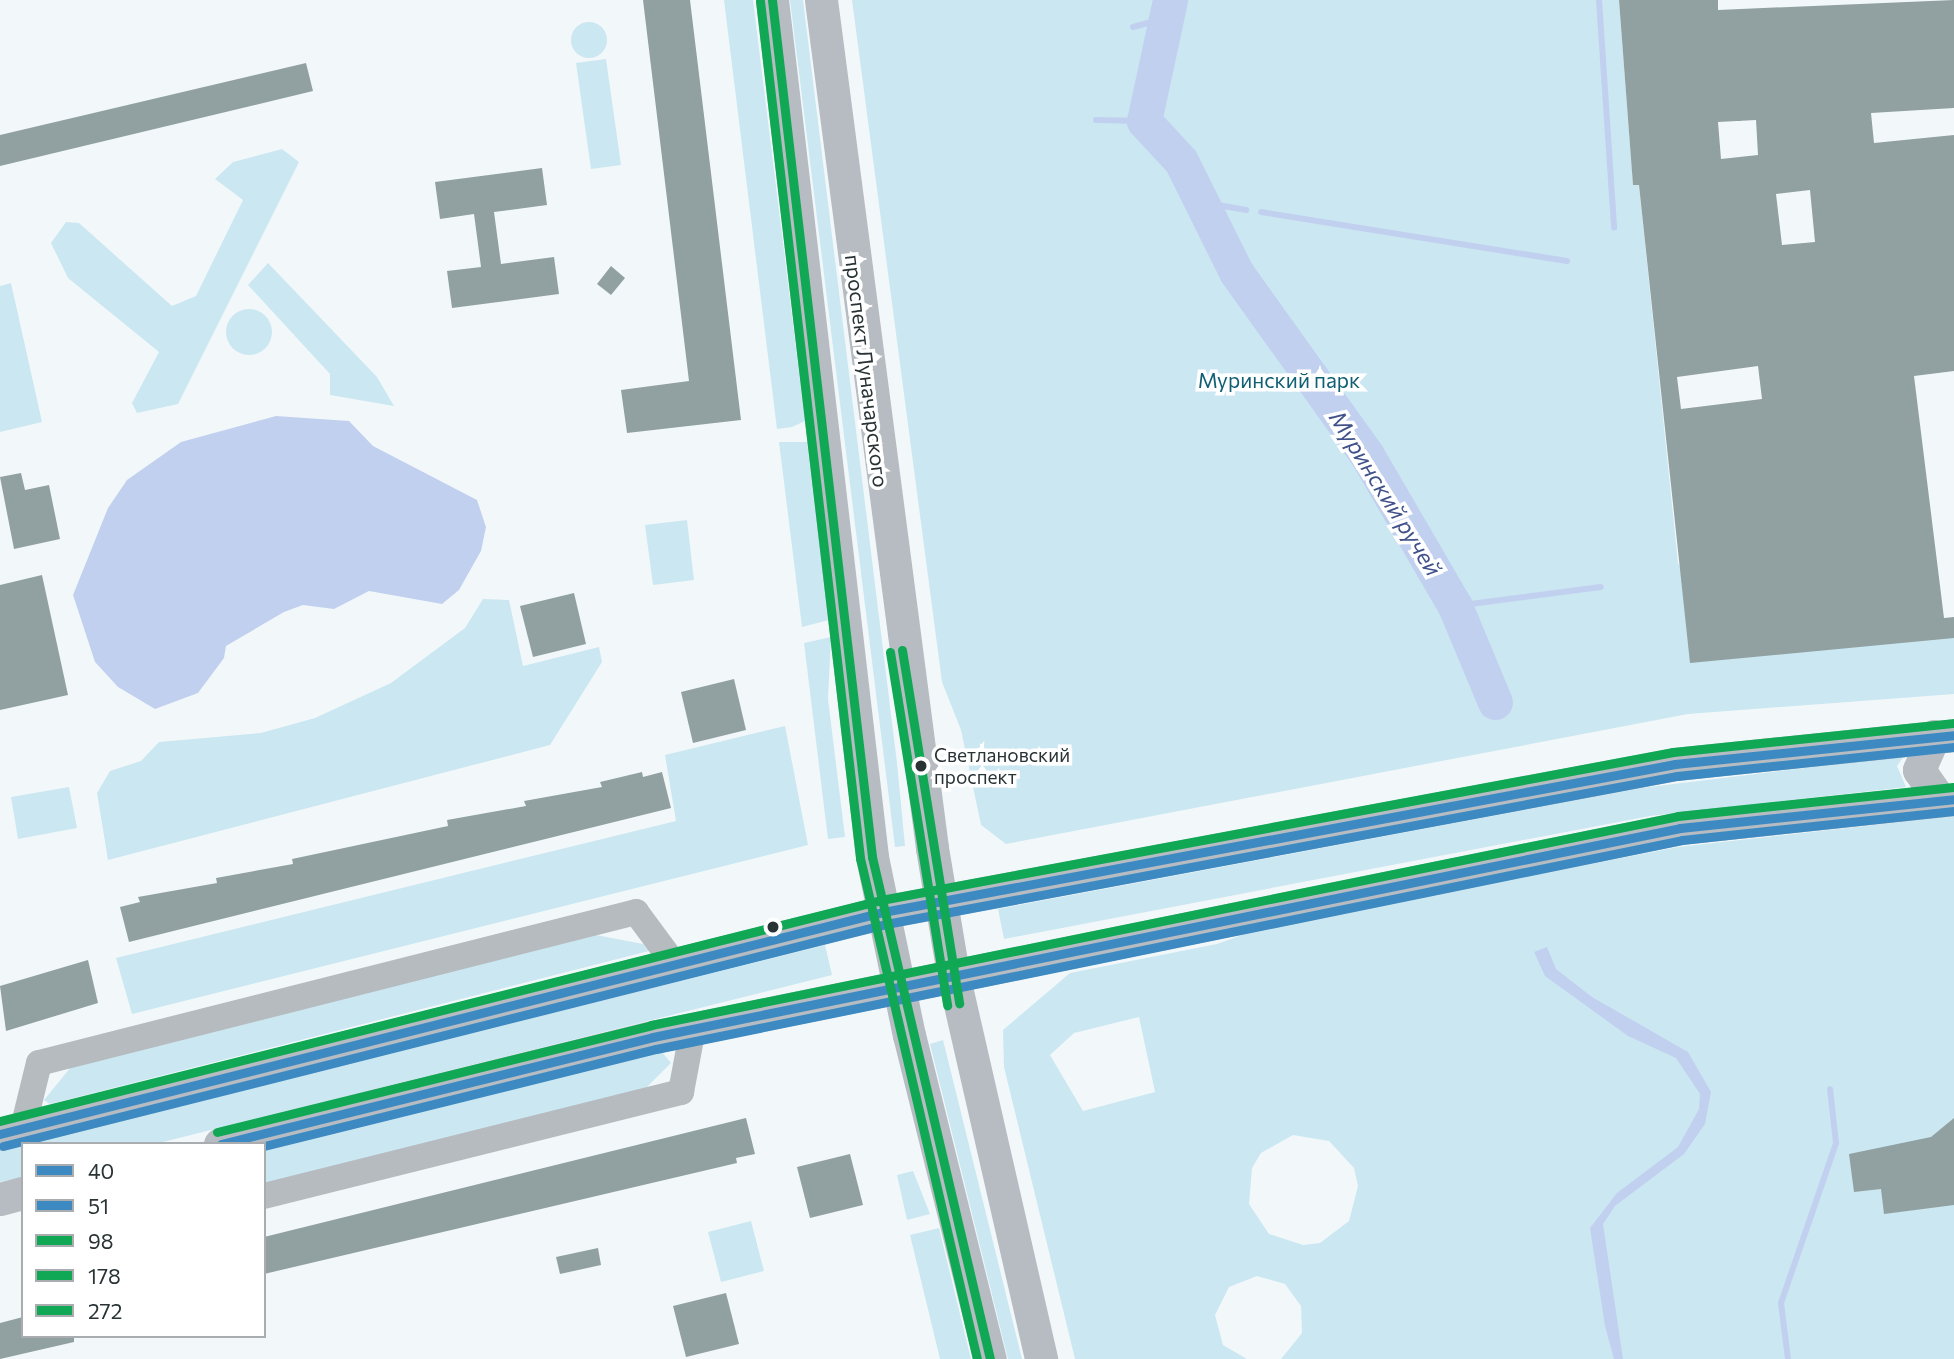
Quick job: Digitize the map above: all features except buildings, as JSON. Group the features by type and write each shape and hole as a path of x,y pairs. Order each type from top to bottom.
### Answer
{"main road":[{"path":"772,0 883,912 897,985 990,1359"},
{"name":"проспект Луначарского","path":"821,0 941,902 953,974 1041,1359"},
{"path":"12,1131 883,912 1675,764 1944,735"},
{"path":"1944,735 1919,770 1947,800"},
{"path":"228,1142 693,1028 1680,828 1947,800"},
{"path":"0,1199 21,1194"}],"street":[{"path":"12,1131 39,1063 636,912 676,966"},
{"path":"266,1195 681,1091 693,1028"}],"green space":[{"path":"724,0 753,0 805,421 792,427 777,429"},
{"path":"790,0 803,0 905,846 895,847"},
{"name":"Муринский парк","path":"852,0 1619,0 1633,184 1639,185 1678,563 1686,580 1689,644 1954,638 1954,694 1688,714 1006,844 981,825 961,730 942,682"},
{"path":"589,22 602,27 607,40 602,53 589,58 576,53 571,40 576,27"},
{"path":"606,59 621,165 591,169 576,63"},
{"path":"282,149 299,162 178,404 137,413 132,403 159,352 68,278 51,243 66,222 79,223 172,306 196,296 243,200 215,179 233,162"},
{"path":"268,263 377,377 394,406 330,395 330,374 248,285"},
{"path":"11,283 42,422 0,432 0,286"},
{"path":"249,309 258,310 265,316 271,323 271,341 265,348 258,354 249,355 240,354 233,348 227,341 226,332 227,323 233,316 240,310"},
{"path":"779,442 807,442 829,620 802,627"},
{"path":"687,520 694,580 653,585 645,525"},
{"path":"483,599 509,600 523,666 599,647 602,662 550,745 108,860 97,793 110,771 141,761 159,742 261,733 315,718 391,683 465,628"},
{"path":"831,637 828,699 845,837 828,839 804,643"},
{"path":"785,726 808,845 132,1014 116,958 676,821 665,755"},
{"path":"1904,756 1897,766 1906,787 1650,816 1004,939 998,909 1641,788"},
{"path":"69,787 77,828 18,839 11,797"},
{"path":"1954,816 1954,1359 1281,1359 1302,1333 1301,1306 1285,1284 1257,1276 1229,1287 1215,1315 1223,1345 1247,1359 1075,1359 1004,1067 1003,1030 1070,973 1217,944 1261,928 1678,847","holes":["1139,1017 1155,1092 1083,1111 1050,1055 1074,1033","1293,1135 1329,1141 1354,1168 1358,1186 1349,1221 1320,1243 1303,1245 1269,1234 1249,1204 1252,1168 1261,1153"]},
{"path":"596,935 643,944 649,951 50,1104 44,1100 71,1067"},
{"path":"825,945 832,975 163,1142 36,1142"},
{"path":"943,1040 1022,1359 1008,1359 930,1044"},
{"path":"662,1052 671,1063 644,1090 266,1184 266,1150"},
{"path":"21,1146 21,1177 0,1182 0,1151"},
{"path":"913,1171 930,1214 907,1220 897,1175"},
{"path":"751,1221 764,1271 721,1282 708,1232"},
{"path":"939,1228 971,1359 940,1359 910,1235"}],"shaded area":[{"path":"276,416 349,421 373,446 477,500 486,527 481,551 459,590 442,604 369,591 334,609 303,605 284,612 226,646 224,658 198,693 155,709 118,687 95,662 73,595 108,508 127,480 181,442"},
{"path":"1547,947 1556,969 1592,997 1688,1052 1711,1092 1705,1124 1684,1154 1615,1206 1603,1224 1623,1359 1614,1359 1605,1326 1590,1228 1617,1193 1678,1147 1699,1109 1700,1094 1676,1058 1628,1036 1545,976 1534,952"}],"waterway":[{"name":"Муринский ручей","path":"1170,0 1144,121 1181,161 1236,272 1367,455 1455,606 1495,702"},
{"path":"1599,0 1614,228"},
{"path":"1133,27 1171,17"},
{"path":"1096,120 1144,121"},
{"path":"1195,201 1246,210"},
{"path":"1261,212 1567,261"},
{"path":"1455,606 1601,587"},
{"path":"1788,1359 1781,1303 1836,1143 1830,1089"}],"transit line":[{"name":"178","path":"772,0 872,857 990,1359"},
{"name":"272","path":"760,1 860,858 977,1359"},
{"name":"178","path":"902,650 959,1003"},
{"name":"272","path":"890,652 947,1005"},
{"name":"98","path":"0,1121 881,900 1673,752 1953,723"},
{"name":"40","path":"0,1134 883,912 1675,764 1954,735"},
{"name":"51","path":"3,1146 886,924 1677,776 1954,747"},
{"name":"98","path":"217,1132 651,1025 1678,816 1953,787"},
{"name":"40","path":"229,1142 653,1037 1680,828 1954,799"},
{"name":"51","path":"266,1146 656,1049 1682,840 1954,811"}],"place":[{"name":"Светлановский проспект","path":"921,766"}]}
